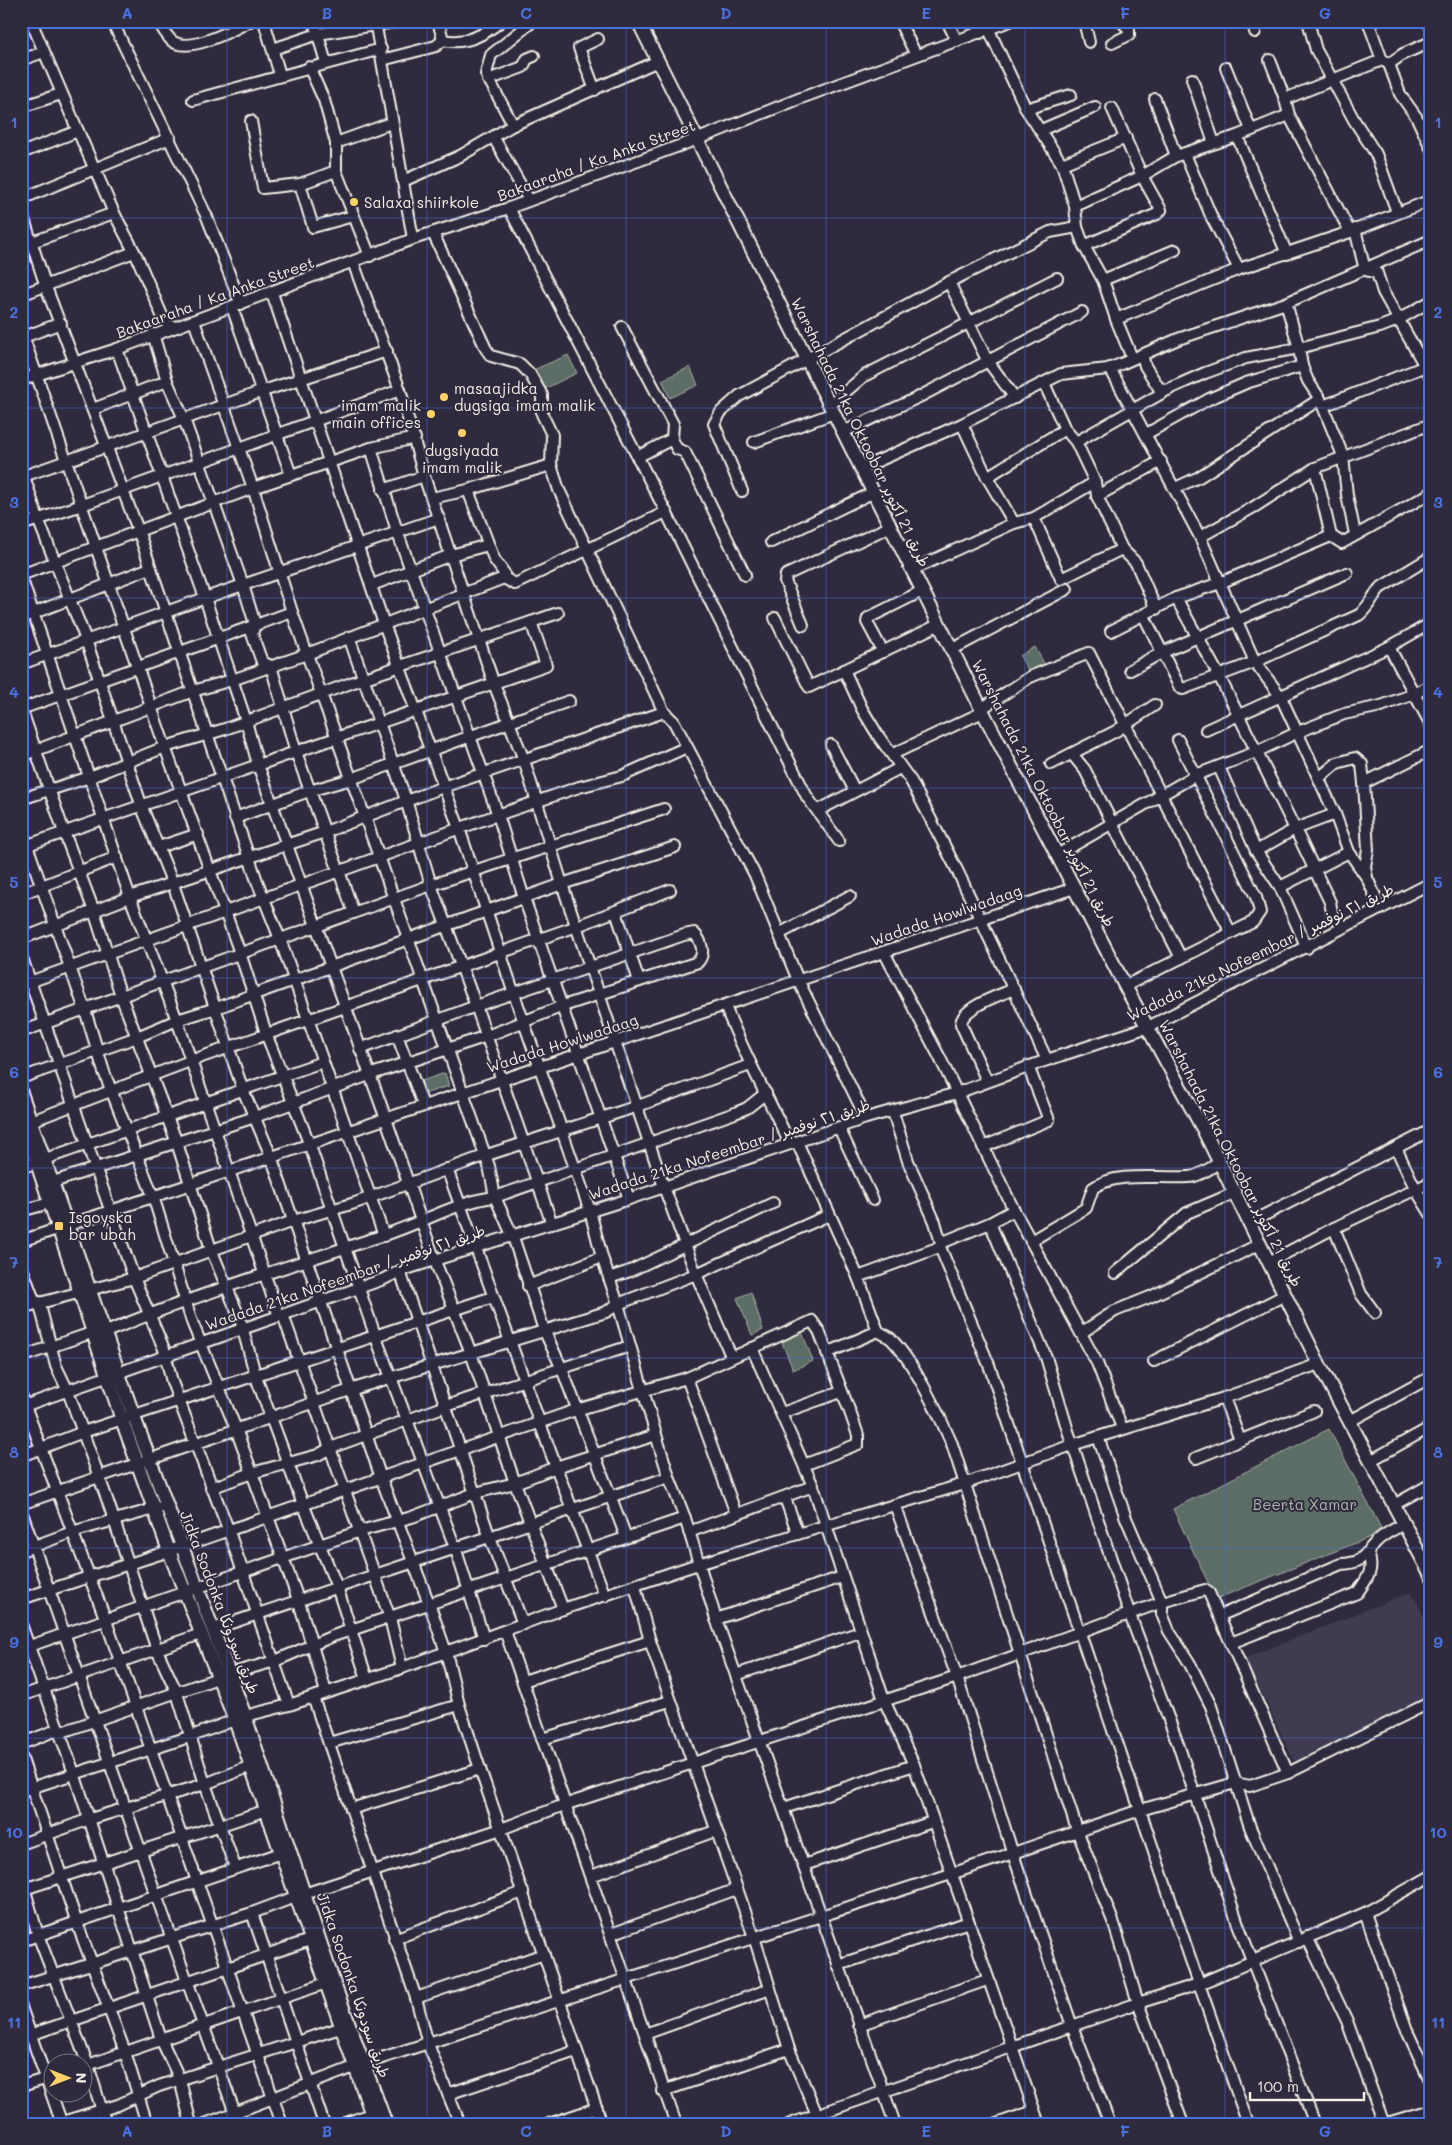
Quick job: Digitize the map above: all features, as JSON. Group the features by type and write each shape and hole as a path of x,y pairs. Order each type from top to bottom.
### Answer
{"main road":[{"name":"Warshahada 21ka Oktoobar طريق 21 أكتوبر","path":"638,21 891,526 938,625 1125,986 1220,1162 1319,1364 1404,1524 1428,1561 1431,1575"},
{"name":"Jidka Sodonka طريق سودونكا","path":"21,1093 25,1122 41,1161 53,1182 63,1225 128,1419 138,1463 169,1551 213,1630 224,1676 359,2066 373,2119"},
{"name":"Jidka Sodonka طريق سودونكا","path":"41,1161 50,1203 63,1225"},
{"name":"Jidka Sodonka طريق سودونكا","path":"128,1419 150,1458 181,1546 201,1634 224,1676"},
{"name":"Jidka Sodonka طريق سودونكا","path":"240,1718 251,1766 282,1853 300,1896 310,1940 329,1982 340,2028 386,2124"}],"street":[{"path":"31,21 114,214 134,252 164,320 168,325 176,326"},
{"path":"112,21 206,216 291,475"},
{"path":"158,21 172,40 187,45 222,35 250,21"},
{"path":"264,21 280,75"},
{"path":"314,21 326,63"},
{"path":"273,48 318,34 375,23 401,21"},
{"path":"438,21 443,40"},
{"path":"443,40 453,42 470,40 490,30 501,21"},
{"path":"899,21 916,55"},
{"path":"947,21 957,41"},
{"path":"975,21 984,32 1026,109 1062,164 1074,206 1077,227 1084,246 1103,280 1132,358"},
{"name":"Bakaaraha / Ka Anka Street","path":"21,380 117,349 153,334 272,293 413,239 509,208 1010,21"},
{"path":"1084,21 1089,42"},
{"path":"1112,43 1129,35 1129,29 1121,21"},
{"path":"1308,21 1316,50 1376,154 1397,212"},
{"path":"1368,21 1400,94 1417,118 1431,148"},
{"path":"1428,21 1431,28"},
{"path":"375,23 381,49 391,123 413,239"},
{"path":"513,125 486,74 491,55 528,23"},
{"path":"595,90 579,48 598,38"},
{"path":"382,60 436,46 443,40"},
{"path":"1285,99 1332,79 1385,62 1431,42"},
{"path":"193,100 381,49"},
{"path":"21,60 44,52"},
{"path":"488,80 523,67 527,59 534,56"},
{"path":"1270,60 1289,115 1353,231 1365,270"},
{"path":"403,181 460,156 494,138 513,125 658,61"},
{"path":"309,68 324,100 336,143 336,171 370,256"},
{"path":"1226,68 1251,130"},
{"path":"1192,79 1214,143"},
{"path":"21,107 61,94"},
{"path":"1026,109 1071,94"},
{"path":"1155,99 1212,218 1239,269"},
{"path":"1041,130 1095,107"},
{"path":"1084,246 1160,212 1112,108"},
{"path":"1074,206 1142,176 1181,155 1237,136 1289,115"},
{"path":"251,121 263,188 300,184 336,171"},
{"path":"336,143 391,123"},
{"path":"21,153 78,131"},
{"path":"1237,136 1287,254"},
{"path":"21,199 96,170 170,138"},
{"path":"494,138 529,200"},
{"path":"1062,164 1126,138"},
{"path":"300,184 313,226 353,216"},
{"path":"1116,319 1239,269 1353,231 1431,200"},
{"path":"509,208 666,512 807,797 819,810 840,841"},
{"path":"21,210 26,244 61,323 138,530 248,857 280,939 384,1236"},
{"path":"26,244 114,214"},
{"path":"742,491 714,424 721,412 740,396 949,282 1050,232 1077,227"},
{"path":"433,233 486,349 491,356 520,364 530,374 542,394 542,414 552,435 551,466 559,490 664,712 674,722 755,875 798,980 866,1118"},
{"path":"862,468 962,424 1062,374 1110,368 1178,338 1286,303 1431,240"},
{"path":"1103,280 1175,250"},
{"path":"21,295 134,252"},
{"path":"353,262 387,351 415,438 424,476 494,684 524,760 536,802 552,846 562,884 664,1186 684,1244 730,1356"},
{"path":"1365,270 1377,273 1382,292 1428,365 1431,377"},
{"path":"754,442 832,409 864,376 1057,278"},
{"path":"949,282 967,323 987,360 1015,398"},
{"path":"272,293 303,378 384,624 459,828 502,953 514,994 576,1167 642,1390 669,1477 685,1518 716,1619 769,1772 823,1916 838,1965 895,2124"},
{"path":"1076,442 1168,390 1246,358 1299,348 1380,327 1398,320 1431,301"},
{"path":"1286,303 1299,348 1302,366 1308,381 1321,402 1343,456 1347,495 1355,534"},
{"path":"843,432 919,397 1082,312"},
{"path":"194,321 239,449 292,612 492,1178 495,1197 513,1237 544,1330 562,1369 576,1410 595,1454 626,1537"},
{"path":"61,323 22,335 125,626 165,747 240,953 267,1036 309,1142 375,1335 456,1550 484,1639"},
{"path":"622,327 673,424 672,439 677,449 685,452 745,575"},
{"path":"153,334 168,381 184,419 243,585 254,624 252,634 262,662 271,666 309,791 354,913"},
{"path":"117,349 205,598 246,721 258,764 286,844 332,966 435,1261 471,1353 515,1483 532,1523 563,1609"},
{"path":"387,351 223,404 22,476 86,640 151,832 173,884 243,1090 270,1156 381,1478 430,1606 446,1652 459,1705 480,1769 602,2124"},
{"path":"1142,354 1145,366 1159,388 1168,390"},
{"path":"1175,488 1199,477 1321,402 1428,365"},
{"path":"1146,434 1184,411 1246,382 1302,366"},
{"path":"1110,368 1134,409 1200,537 1255,662 1281,697 1335,814 1349,852 1367,878 1381,909"},
{"path":"93,409 168,381"},
{"path":"1044,383 1065,429 1076,442 1095,482 1097,496 1122,549 1136,563 1156,609"},
{"path":"21,524 122,491 400,390"},
{"path":"962,424 987,477 1014,524"},
{"path":"1200,537 1315,468 1431,424"},
{"path":"987,477 1065,429"},
{"path":"402,1668 390,1618 360,1531 343,1489 299,1360 250,1236 230,1171 190,1062 177,1020 130,897 105,819 60,696 21,576 55,561 252,488 371,448 415,438"},
{"path":"637,457 672,439"},
{"path":"371,448 397,531 498,815 524,898 629,1199"},
{"path":"1097,496 1161,461"},
{"path":"432,498 468,490 551,466"},
{"path":"1315,468 1331,536 1342,543 1431,493"},
{"path":"383,490 424,476"},
{"path":"912,570 1014,524 1034,518 1095,482"},
{"path":"468,490 494,559 500,565 504,578 515,584 666,512"},
{"path":"771,542 874,492"},
{"path":"21,664 205,598 439,518"},
{"path":"1034,518 1061,579 1122,549"},
{"path":"803,625 785,581 786,575 891,526"},
{"path":"1111,631 1144,616 1176,598 1220,583 1331,536"},
{"path":"372,585 451,555 488,545"},
{"path":"1144,616 1180,688 1255,662 1359,615 1368,608 1374,594 1380,588 1431,557"},
{"path":"21,618 150,568"},
{"path":"1130,670 1161,653 1347,573"},
{"path":"21,756 193,691 232,680 307,654 463,592 504,578"},
{"path":"951,650 1067,589"},
{"path":"882,652 867,622 868,618 922,591"},
{"path":"1176,598 1218,674 1295,829 1330,902 1333,918 1345,928"},
{"path":"292,612 254,624 218,639 179,651 138,668 21,709 94,911 121,996 177,1143 212,1249 243,1328 256,1377 337,1587 366,1679"},
{"path":"21,799 90,777 165,747 206,735 362,679 558,613"},
{"path":"775,618 808,687 938,625"},
{"path":"24,847 221,776 379,724 546,665 531,622"},
{"path":"1206,730 1388,647 1431,623"},
{"path":"349,637 362,679 406,800 431,885 476,1006 522,1144 552,1224"},
{"path":"1388,647 1431,725"},
{"path":"893,754 982,711 1030,677 1089,653 1162,793 1231,933"},
{"path":"844,670 862,709 878,737 893,754 900,768 911,781 957,870 1047,1060"},
{"path":"1057,855 1196,775 1256,752 1298,732 1344,714 1381,706 1414,694 1431,685"},
{"path":"235,818 309,791 351,780 392,763 569,701"},
{"path":"1051,764 1116,731 1125,723 1155,705"},
{"path":"21,939 130,897 325,832 482,773 664,712"},
{"path":"1125,986 1253,922 1260,912 1260,905 1178,740"},
{"path":"831,745 855,791"},
{"path":"26,983 459,828 622,776 687,747"},
{"path":"1364,783 1431,750"},
{"path":"1072,754 1085,770 1181,958"},
{"path":"1319,778 1337,763 1354,758 1362,764 1367,878"},
{"path":"1218,767 1256,851 1280,887 1307,948"},
{"path":"819,810 900,768"},
{"path":"21,1032 393,898 664,809"},
{"path":"1256,851 1295,829 1335,814"},
{"path":"21,828 24,847 42,886 112,1093 153,1196 173,1262 201,1342 236,1429 283,1558 326,1692"},
{"path":"159,848 198,834"},
{"path":"21,1078 137,1037 177,1020 216,1008 562,884 675,847"},
{"path":"1280,887 1349,852"},
{"path":"21,894 117,857"},
{"name":"Wadada 21ka Nofeembar / طريق ٢١ نوفمبر","path":"23,1406 201,1342 281,1316 400,1271 629,1199 866,1118 957,1093 1028,1066 1148,1027 1307,948 1431,883"},
{"name":"Wadada Howlwadaag","path":"21,1241 63,1225 190,1185 309,1142 386,1119 579,1052 725,1006 1074,888"},
{"path":"25,1122 76,1106 190,1062 616,912 670,890"},
{"path":"779,934 850,896"},
{"path":"616,912 639,981"},
{"path":"53,1182 255,1117 369,1075 486,1036 563,1006 698,962 702,958 702,948 694,932 476,1006 360,1050"},
{"path":"884,952 957,1093 1014,1210 1082,1333 1097,1363 1122,1428"},
{"path":"21,955 26,983 61,1063 134,1278 150,1314 172,1382 244,1573 257,1616 275,1661 289,1704"},
{"path":"987,1081 961,1024 962,1019 965,1013 974,1007 1014,989"},
{"path":"725,1006 750,1065 794,1143 858,1277 878,1331 891,1338 899,1349 941,1418 1021,1655 1077,1830 1114,1924 1138,2003 1183,2124"},
{"path":"397,1035 423,1105"},
{"path":"21,1168 322,1062"},
{"path":"21,1308 134,1278 173,1262 293,1221 371,1197 447,1168 638,1106 750,1065"},
{"path":"983,1147 1049,1120 1028,1066"},
{"path":"21,1357 50,1345 100,1332 305,1260 384,1236 460,1206 495,1197 536,1183 612,1154 747,1108 766,1093"},
{"path":"893,1112 908,1161 936,1222 941,1245 989,1365 1248,2124"},
{"path":"840,1128 873,1200"},
{"path":"1249,1222 1431,1130"},
{"path":"1396,1148 1416,1190 1431,1214"},
{"path":"1031,1241 1086,1208 1092,1188 1103,1182 1166,1176 1189,1177 1220,1162"},
{"path":"447,1168 539,1423 606,1596"},
{"path":"1269,1262 1334,1228 1431,1182"},
{"path":"1115,1274 1187,1213 1234,1193"},
{"path":"21,1211 50,1203"},
{"path":"609,1278 630,1271 773,1203"},
{"path":"858,1277 941,1245 1014,1210"},
{"path":"21,1504 57,1494 150,1458 391,1376 606,1312 618,1304 696,1274 828,1215"},
{"path":"990,1223 1046,1356 1072,1445 1130,1614 1178,1744 1238,1924 1315,2124"},
{"path":"1334,1228 1361,1294 1375,1313"},
{"path":"1082,1333 1115,1310 1150,1297 1260,1244"},
{"path":"528,1286 602,1257"},
{"path":"21,1265 37,1303 56,1366 68,1391 83,1432 144,1607 157,1650 177,1693 192,1736 205,1784 235,1867"},
{"path":"400,1271 490,1538 523,1624"},
{"path":"1154,1361 1285,1295"},
{"path":"21,1456 83,1432 256,1377 299,1360 454,1309 480,1303 493,1297"},
{"path":"21,1599 169,1551 267,1515 423,1464 576,1410 687,1378 730,1356 752,1348 812,1320 819,1331 858,1435 858,1444 804,1465"},
{"path":"827,1353 878,1331"},
{"path":"211,1488 252,1473 318,1455 330,1448 446,1406 630,1346"},
{"path":"752,1348 782,1412 813,1486 884,1700 914,1765 987,1980 1039,2124"},
{"path":"21,1791 192,1736 240,1718 402,1668 563,1609 698,1564 964,1484 1122,1428 1224,1398 1319,1364"},
{"path":"1350,1421 1431,1376"},
{"path":"687,1378 736,1514"},
{"path":"782,1412 841,1392"},
{"path":"21,1395 23,1406 105,1618 119,1663 168,1795 282,2124"},
{"path":"1224,1398 1240,1440"},
{"path":"1196,1458 1314,1411"},
{"path":"1370,1461 1431,1427"},
{"path":"25,1648 105,1618 144,1607 244,1573 360,1531 398,1521 475,1493 515,1483 556,1467 656,1435"},
{"path":"1098,1437 1126,1518 1162,1602 1162,1614 1169,1631 1189,1662 1210,1706 1250,1827 1303,1939 1347,2021 1384,2124 1431,2110"},
{"path":"213,1630 669,1477"},
{"path":"1394,1505 1431,1484"},
{"path":"689,1532 785,1498 813,1486"},
{"path":"785,1498 798,1534"},
{"path":"895,1505 957,1677 1013,1854 1072,2026 1110,2124"},
{"path":"21,1551 72,1532 166,1506"},
{"path":"21,1510 239,2124"},
{"path":"21,1744 54,1731 59,1733 136,1708 224,1676 275,1661 312,1644 430,1606 685,1518"},
{"path":"1219,1616 1341,1564 1355,1564 1368,1554 1376,1541 1404,1524"},
{"path":"1232,1643 1357,1593 1369,1576 1371,1561 1368,1554"},
{"path":"716,1619 842,1577"},
{"path":"635,1586 650,1641 754,1937 790,2049 819,2119"},
{"path":"21,1986 214,1926 501,1829 564,1805 957,1677 1080,1634 1162,1602 1206,1590 1209,1592 1232,1643 1288,1773"},
{"path":"21,1624 25,1648 43,1688 74,1773 146,1996 161,2039 180,2080 191,2124"},
{"path":"505,1631 676,2124"},
{"path":"736,1675 860,1632"},
{"path":"21,1696 201,1634"},
{"path":"523,1681 650,1641"},
{"path":"313,1697 394,1939 416,1998 428,2044 460,2124"},
{"path":"542,1739 670,1700"},
{"path":"205,2124 359,2066 1013,1854 1077,1830 1194,1794 1235,1783 1250,1786 1288,1773 1431,1702"},
{"path":"329,1743 459,1705"},
{"path":"21,1756 33,1786 77,1923 94,1964 125,2052 147,2124"},
{"path":"784,1808 914,1765"},
{"path":"21,1844 88,1820 205,1784 251,1766"},
{"path":"351,1809 480,1769"},
{"path":"23,1890 142,1853 267,1810"},
{"path":"804,1865 932,1822"},
{"path":"591,1876 716,1831"},
{"path":"21,1941 156,1894 197,1882 235,1867 282,1853"},
{"path":"790,2124 819,2119 883,2090 1199,1984 1253,1963 1303,1939 1365,1913 1431,1876"},
{"path":"21,1877 23,1890 38,1935 72,2020 81,2052"},
{"path":"611,1934 737,1889"},
{"path":"394,1939 523,1892"},
{"path":"252,1913 312,2083 324,2124"},
{"path":"1365,1913 1408,2034 1431,2082"},
{"path":"838,1965 968,1922"},
{"path":"26,2036 310,1940"},
{"path":"416,1998 544,1954"},
{"path":"859,2025 987,1980"},
{"path":"92,2064 329,1982"},
{"path":"645,2034 770,1989"},
{"path":"21,2007 26,2036 42,2063"},
{"path":"55,2102 60,2123 102,2111 138,2095 180,2080 219,2069 340,2028"},
{"path":"663,2091 790,2049"},
{"path":"448,2094 576,2051"},
{"path":"21,2086 42,2079"},
{"path":"92,2085 106,2124"},
{"path":"549,2124 597,2108"},
{"path":"996,2124 1034,2111"},
{"path":"343,2124 373,2119"}],"shaded area":[{"path":"1411,1592 1431,1630 1431,1697 1295,1763 1245,1658"}],"green space":[{"path":"568,355 577,373 542,390 531,371"},
{"path":"690,367 698,385 670,398 662,380"},
{"path":"1035,647 1046,667 1031,676 1020,656"},
{"path":"445,1073 449,1086 424,1094 419,1082"},
{"path":"751,1292 763,1330 752,1335 737,1298"},
{"path":"802,1332 813,1361 793,1370 781,1340"},
{"name":"Beerta Xamar","path":"1329,1429 1383,1532 1216,1599 1173,1509"}],"place":[{"name":"Salaxa shiirkole","path":"354,202"},
{"name":"masaajidka dugsiga imam malik","path":"444,397"},
{"name":"imam malik main offices","path":"431,414"},
{"name":"dugsiyada imam malik","path":"462,433"},
{"name":"Isgoyska bar ubah","path":"59,1226"}]}
